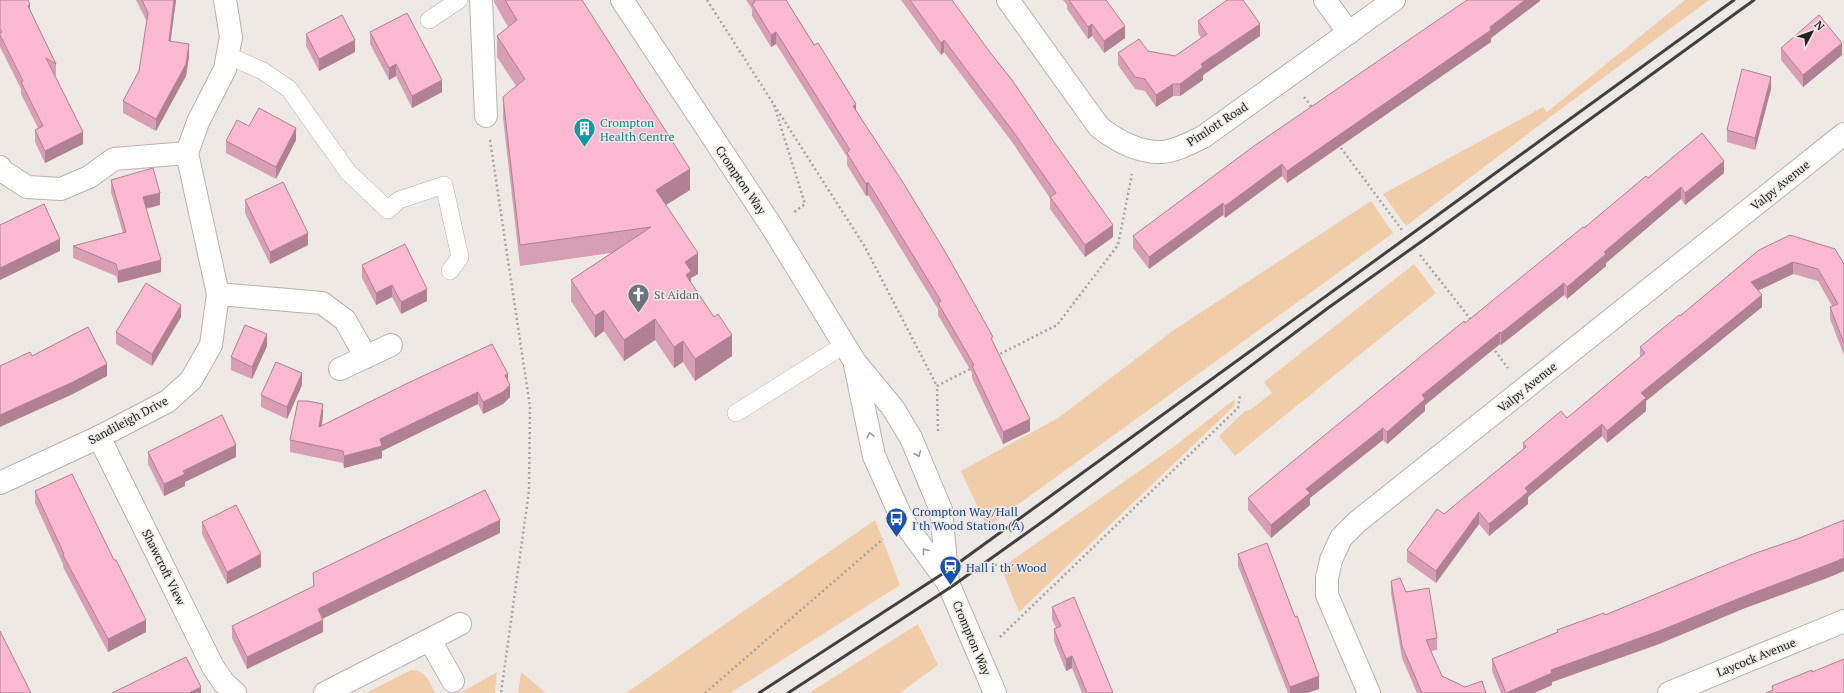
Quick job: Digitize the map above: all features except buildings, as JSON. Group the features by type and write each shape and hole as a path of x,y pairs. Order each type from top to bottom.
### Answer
{"main road":[{"name":"Sandileigh Drive","path":"0,483 99,437 168,401 191,380 210,345 218,294 188,153 198,122 225,69 231,37 225,0"},
{"path":"481,0 486,116"},
{"name":"Crompton Way","path":"622,0 772,227 850,354 893,408 911,438 942,510 948,583"},
{"name":"Pimlott Road","path":"1008,0 1099,127 1116,140 1137,148 1162,152 1183,146 1203,137 1394,0"},
{"path":"1325,0 1348,33"},
{"name":"Valpy Avenue","path":"1369,693 1327,595 1327,578 1331,560 1341,538 1357,522 1843,137"},
{"path":"0,169 27,187 61,189 89,177 114,159 188,153"},
{"path":"218,294 322,303 345,320 366,357"},
{"path":"340,369 391,345"},
{"name":"Crompton Way","path":"850,354 874,456 902,521 948,583 995,693"},
{"name":"Shawcroft View","path":"99,437 213,667 224,683 235,693"},
{"name":"Laycock Avenue","path":"1669,693 1844,621"},
{"path":"325,693 460,624"},
{"path":"430,640 453,680"}],"lane":[{"path":"429,20 459,0"},
{"path":"227,55 263,71 289,89 348,172 388,210 399,200 444,185 460,257 450,271"},
{"path":"736,413 850,354"}],"path":[{"path":"707,0 773,100 865,247 937,386 938,432"},
{"path":"1289,76 1314,110"},
{"path":"772,227 805,204 773,100"},
{"path":"486,116 530,407 529,492 501,693"},
{"path":"1337,142 1402,230"},
{"path":"993,357 1057,325 1118,245 1137,148"},
{"path":"1420,255 1473,323"},
{"path":"1487,341 1525,388"},
{"path":"937,386 979,364"},
{"path":"980,656 1238,408 1240,395"},
{"path":"705,693 885,537"}],"shaded area":[{"path":"1685,0 1709,0 1550,117 1406,226 1383,194 1543,107 1547,112"},
{"path":"1371,201 1393,233 987,527 961,471 1058,418 1174,330"},
{"path":"1414,264 1436,293 1235,456 1219,436 1245,411 1250,410 1272,393 1264,382"},
{"path":"1235,399 1234,406 1019,612 1001,568 1172,448"},
{"path":"875,520 900,585 730,693 626,693"},
{"path":"918,624 938,665 900,693 809,693"},
{"path":"411,670 416,670 424,674 429,680 435,693 366,693"},
{"path":"497,672 495,693 460,693"},
{"path":"521,672 546,693 518,693"}],"railway":[{"path":"759,693 950,569 1734,0"},
{"path":"788,693 951,587 1049,517 1328,308 1754,0"}],"place":[{"name":"Crompton Health Centre","path":"585,148"},
{"name":"St Aidan","path":"638,314"},
{"name":"Crompton Way/Hall I'th'Wood Station (A)","path":"897,538"},
{"name":"Hall i' th' Wood","path":"951,586"}]}
